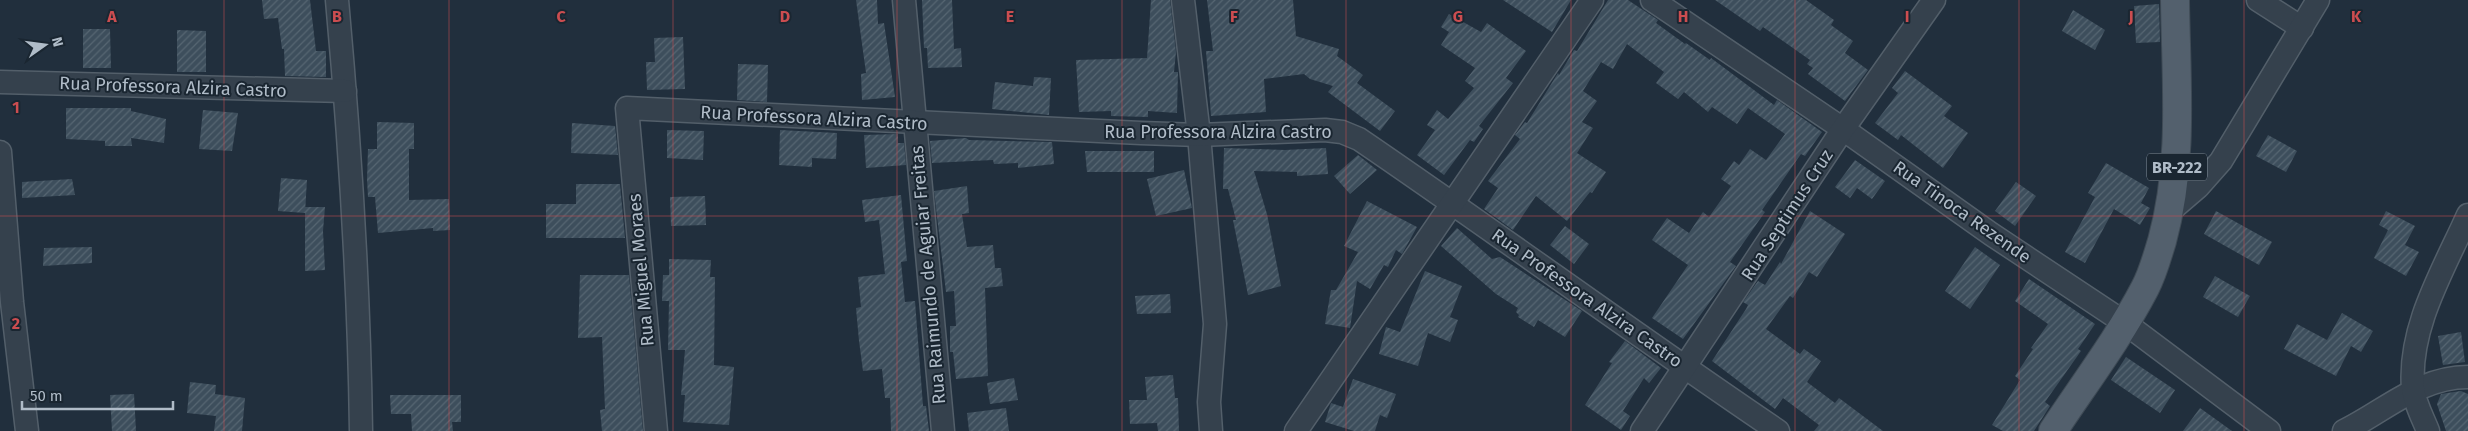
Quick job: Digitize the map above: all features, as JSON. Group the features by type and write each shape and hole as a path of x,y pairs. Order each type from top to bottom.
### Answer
{"main road":[{"name":"BR-222","path":"2052,431 2125,323 2146,287 2156,262 2170,211 2177,157 2175,0"}],"street":[{"path":"337,0 345,91 359,321 361,431"},
{"name":"Rua Raimundo de Aguiar Freitas","path":"904,0 943,431"},
{"path":"1183,0 1199,135 1215,324 1208,402 1211,431"},
{"path":"1296,431 1592,0"},
{"name":"Rua Tinoca Rezende","path":"1652,0 1844,129 1991,234 2125,323 2269,431"},
{"name":"Rua Septimus Cruz","path":"1642,431 1844,129 1934,0"},
{"path":"2258,0 2302,28"},
{"path":"2170,211 2198,187 2221,162 2318,0"},
{"name":"Rua Professora Alzira Castro","path":"0,82 345,91"},
{"name":"Rua Professora Alzira Castro","path":"626,108 1199,135 1326,130 1342,132 1359,140 1453,203 1685,368 1778,431"},
{"name":"Rua Miguel Moraes","path":"626,108 656,431"},
{"path":"0,152 12,312 27,431"},
{"path":"2428,431 2413,390 2413,355 2416,339 2426,310 2468,215"},
{"path":"2344,431 2413,390 2441,380 2468,377"}],"building":[{"path":"262,0 310,0 316,51 326,51 326,77 285,76 284,49 282,49 278,18 264,19"},
{"path":"856,0 877,0 878,24 884,23 895,97 862,100 861,74 866,73"},
{"path":"922,0 952,0 954,49 961,48 962,67 928,68 927,48 924,48"},
{"path":"1151,0 1170,0 1176,52 1174,72 1178,72 1177,113 1148,111 1148,117 1111,116 1111,111 1079,112 1076,60 1147,58"},
{"path":"1207,0 1293,0 1296,36 1339,49 1337,56 1363,75 1357,83 1395,111 1380,131 1328,92 1333,86 1310,79 1304,74 1264,79 1266,112 1211,116 1206,51 1213,51"},
{"path":"1503,0 1571,0 1552,32"},
{"path":"1608,0 1628,0 1658,20 1656,23 1685,44 1710,60 1711,58 1774,105 1777,100 1822,132 1805,156 1801,154 1762,210 1765,212 1730,262 1736,266 1683,339 1652,318 1688,265 1652,240 1667,218 1689,233 1703,212 1709,217 1731,186 1721,179 1734,161 1739,165 1750,149 1766,160 1785,134 1748,108 1737,124 1712,107 1708,112 1684,92 1678,99 1656,83 1664,72 1627,44 1613,69 1601,62 1583,91 1597,101 1582,122 1593,128 1577,153 1606,172 1592,193 1590,192 1567,221 1536,196 1513,230 1484,209 1498,188 1488,181 1520,139 1515,135 1525,122 1527,123 1574,50 1577,51"},
{"path":"1715,0 1806,0 1834,20 1831,25 1853,41 1845,53 1868,70 1845,101 1808,74 1813,68 1807,64 1810,60 1763,27 1760,31"},
{"path":"2159,4 2160,42 2136,43 2134,6"},
{"path":"2073,10 2105,30 2095,50 2062,31"},
{"path":"1449,14 1481,32 1487,23 1526,51 1506,78 1513,83 1479,126 1483,129 1474,142 1470,140 1444,175 1417,155 1435,130 1427,125 1437,110 1448,119 1474,88 1465,81 1475,68 1441,45 1449,32 1441,27"},
{"path":"83,29 110,29 111,68 83,68"},
{"path":"177,30 206,31 206,72 177,72"},
{"path":"683,37 685,89 647,90 646,62 655,62 654,38"},
{"path":"738,64 768,65 767,102 737,100"},
{"path":"1905,71 1952,106 1944,116 1968,133 1943,168 1901,135 1898,140 1875,123 1898,93 1892,88"},
{"path":"1034,77 1051,78 1049,115 992,109 995,82 1033,86"},
{"path":"66,108 131,108 131,111 166,119 164,143 131,138 132,146 105,146 105,141 66,139"},
{"path":"203,110 238,113 232,151 199,149"},
{"path":"377,122 414,123 414,149 409,149 409,200 449,199 450,230 433,231 433,228 378,233 375,197 368,197 367,179 368,149 377,149"},
{"path":"572,123 615,126 618,155 571,153"},
{"path":"667,130 704,131 703,160 667,158"},
{"path":"780,130 837,133 836,159 812,158 812,167 779,165"},
{"path":"898,134 898,143 904,143 906,165 866,168 864,135"},
{"path":"2268,135 2297,151 2286,172 2256,156"},
{"path":"966,138 969,140 1052,142 1054,164 1018,168 1018,163 994,164 993,160 932,163 930,141"},
{"path":"1224,148 1285,150 1326,148 1328,174 1297,176 1297,172 1254,171 1267,214 1281,286 1248,295 1233,220 1236,220 1228,189 1223,189"},
{"path":"1085,151 1154,151 1154,172 1087,172"},
{"path":"1358,155 1377,170 1350,194 1334,176"},
{"path":"1855,160 1885,181 1872,199 1857,188 1850,198 1835,187"},
{"path":"2106,163 2149,188 2141,203 2150,208 2140,225 2114,209 2085,263 2065,252 2095,197 2088,193"},
{"path":"1184,170 1192,208 1156,216 1147,179"},
{"path":"281,178 307,180 305,213 278,211"},
{"path":"72,179 75,195 22,198 22,182"},
{"path":"2016,182 2036,196 2015,226 1995,211"},
{"path":"576,184 620,184 625,238 546,238 546,204 576,204"},
{"path":"967,186 969,213 962,214 967,247 993,245 995,268 1001,268 1003,286 985,288 988,376 956,379 953,352 950,352 950,326 956,326 954,291 946,292 934,191"},
{"path":"901,195 907,261 901,262 905,302 915,301 923,406 926,406 929,431 891,431 890,398 885,398 882,369 863,371 859,341 856,308 861,307 858,277 885,274 879,220 865,222 862,200"},
{"path":"705,196 706,225 671,226 670,197"},
{"path":"1367,201 1417,227 1402,254 1396,250 1388,267 1384,265 1370,289 1357,281 1350,328 1325,324 1331,290 1336,290 1358,252 1344,246"},
{"path":"305,207 325,207 323,231 325,270 305,271"},
{"path":"1810,211 1845,234 1817,277 1809,272 1793,298 1790,296 1766,329 1800,354 1804,349 1821,361 1807,382 1835,403 1839,398 1883,431 1814,431 1819,425 1783,398 1775,409 1712,361 1746,309 1748,305 1743,302 1758,281 1765,285 1780,262 1781,264"},
{"path":"2216,211 2272,242 2259,265 2204,234"},
{"path":"2386,211 2415,226 2405,245 2419,252 2406,276 2374,258 2388,230 2379,225"},
{"path":"1565,226 1589,244 1574,264 1550,245"},
{"path":"1457,228 1492,259 1500,257 1582,311 1565,337 1538,320 1534,327 1518,317 1519,315 1516,312 1518,308 1496,294 1441,246"},
{"path":"92,247 92,263 43,266 44,248"},
{"path":"1975,247 2000,265 1970,309 1945,291"},
{"path":"669,259 711,260 710,277 715,277 714,365 734,367 729,425 683,422 685,395 681,395 685,350 668,350 669,301 662,301 663,275 669,275"},
{"path":"1425,271 1462,286 1450,317 1458,320 1450,342 1428,333 1418,366 1379,354 1386,327 1400,332"},
{"path":"580,275 629,275 643,431 602,431 600,410 605,409 602,337 578,338"},
{"path":"2215,276 2250,296 2238,317 2203,297"},
{"path":"2029,279 2095,324 2078,349 2081,351 2045,402 2050,406 2034,431 2003,431 1992,425 2020,380 2015,376 2048,324 2015,301"},
{"path":"1170,294 1171,313 1137,314 1135,296"},
{"path":"2342,313 2373,331 2361,352 2351,346 2336,376 2284,349 2297,324 2327,340"},
{"path":"2461,332 2465,362 2443,365 2438,336"},
{"path":"1625,341 1661,368 1649,383 1644,378 1623,411 1630,416 1621,430 1585,405 1612,363 1609,362"},
{"path":"2126,357 2175,390 2160,413 2111,380"},
{"path":"1173,375 1175,398 1178,398 1179,431 1158,431 1157,423 1130,424 1129,400 1147,400 1145,377"},
{"path":"1014,378 1018,400 990,404 987,383"},
{"path":"1353,379 1396,394 1387,418 1380,415 1375,431 1354,431 1325,422 1331,403 1343,407"},
{"path":"190,382 216,385 215,394 245,398 242,431 214,431 216,416 187,413"},
{"path":"2461,391 2468,394 2468,431 2446,431 2437,404 2441,394"},
{"path":"134,394 136,431 112,431 110,395"},
{"path":"390,395 461,395 461,422 452,422 453,431 412,431 411,414 391,414"},
{"path":"1006,408 1009,431 969,431 967,413"},
{"path":"2200,408 2232,431 2183,431"}]}
